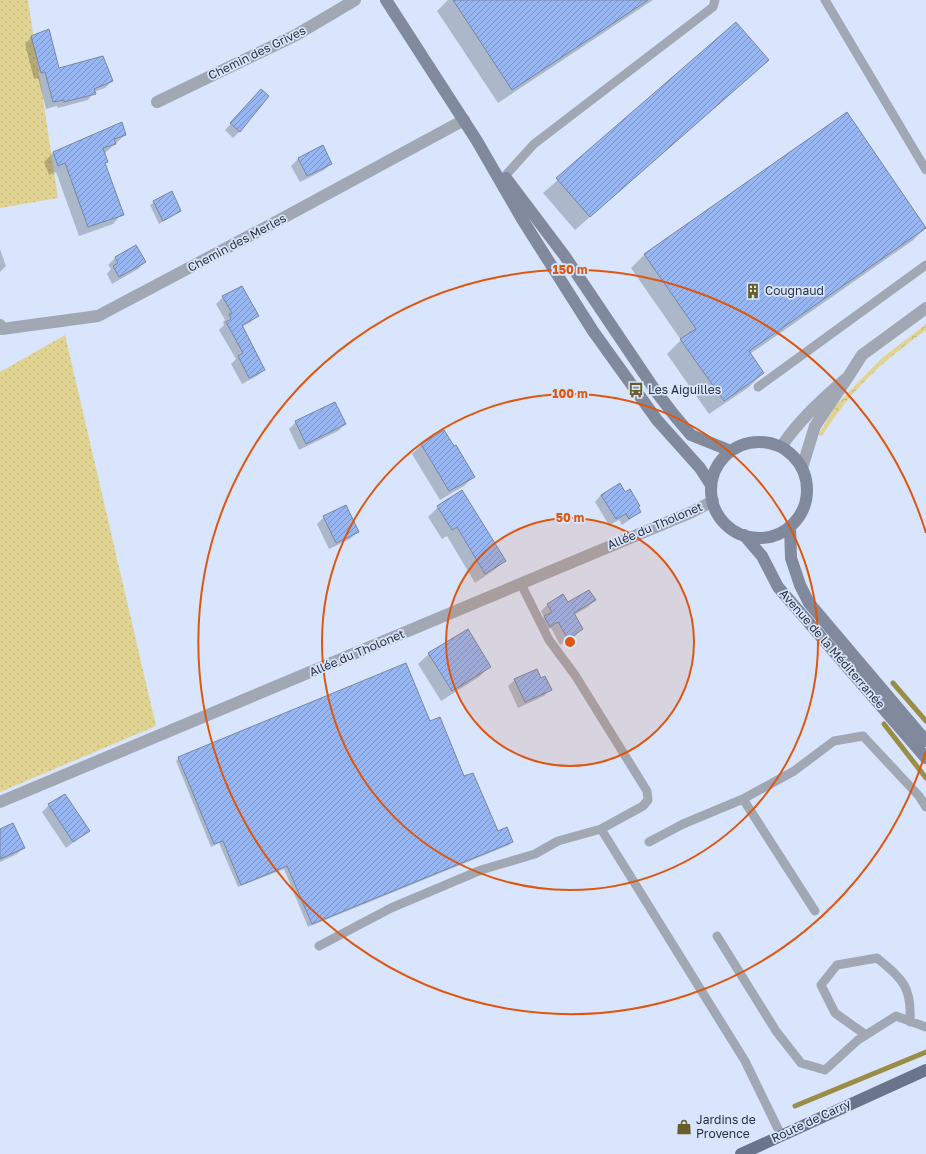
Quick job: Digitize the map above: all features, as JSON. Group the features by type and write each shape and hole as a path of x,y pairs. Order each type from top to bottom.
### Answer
{"main road":[{"path":"386,0 464,120 522,218 593,331 657,420 700,468 711,485"},
{"path":"477,141 564,254 655,390 691,435 731,451"},
{"path":"751,442 766,442 781,447 794,456 802,468 807,483 806,500 800,515 790,527 776,535 760,538 744,535 730,528 719,516 712,501 711,485 715,470 724,457 731,451 751,442"},
{"name":"Avenue de la Méditerranée","path":"790,527 791,558 800,585 809,604 926,741"},
{"name":"Avenue de la Méditerranée","path":"744,535 762,556 778,587 926,758"},
{"name":"Route de Carry","path":"740,1154 881,1089 926,1070"},
{"name":"Route de Carry","path":"881,1089 926,1076"}],"street":[{"name":"Chemin des Grives","path":"157,102 296,35 354,0"},
{"name":"Chemin des Merles","path":"0,325 2,329 98,316 464,120"},
{"path":"802,468 815,426 862,355 926,308"},
{"path":"781,447 792,431 826,396 848,378"},
{"name":"Allée du Tholonet","path":"0,802 692,512 712,501"}],"lane":[{"path":"504,176 534,144 713,6 714,0"},
{"path":"825,0 926,170"},
{"path":"758,387 926,265"},
{"path":"319,946 391,908 481,870 535,854 558,841 601,829 643,806 648,800 647,791 575,675 549,640 521,584"},
{"path":"649,842 683,824 742,799 794,771 834,741 863,736 919,796 926,807"},
{"path":"742,799 815,911"},
{"path":"601,829 745,1061 781,1135"},
{"path":"717,936 776,1031 801,1063 825,1070 866,1035 896,1016 926,1027"},
{"path":"866,1035 835,1013 821,985 837,964 877,958 901,978 911,1003 910,1022"}],"green space":[{"path":"0,0 28,0 58,198 0,208"},
{"path":"926,324 926,330 868,377 833,419 822,436 818,435 836,405 882,358"},
{"path":"65,335 156,726 0,792 0,372"}],"building":[{"path":"453,0 648,0 512,90"},
{"path":"736,22 769,60 590,217 556,178"},
{"path":"49,29 59,68 103,56 113,81 94,89 96,94 64,102 64,100 53,102 45,72 41,73 31,36"},
{"path":"261,89 269,96 240,132 230,123"},
{"name":"Cougnaud","path":"847,112 926,228 749,351 764,373 724,401 680,339 696,329 644,254"},
{"path":"122,122 126,135 114,139 116,144 103,148 108,162 105,163 124,215 88,227 65,163 58,166 53,152"},
{"path":"323,145 332,164 307,176 298,158"},
{"path":"172,191 181,211 163,221 153,201"},
{"path":"136,245 146,262 119,277 113,266 118,263 115,257"},
{"path":"242,286 259,316 242,325 265,370 249,378 238,356 243,353 226,322 231,319 229,314 232,313 222,296"},
{"path":"335,402 346,424 306,444 295,421"},
{"path":"444,430 454,446 456,445 475,477 449,491 421,444"},
{"path":"620,483 625,492 630,489 640,506 638,507 641,512 629,519 626,514 616,519 601,495"},
{"path":"462,490 506,561 485,574 457,527 452,530 437,506"},
{"path":"346,505 359,532 336,543 323,516"},
{"path":"589,590 596,600 574,613 583,629 568,639 558,622 550,627 544,616 552,612 547,604 563,594 568,602"},
{"path":"468,629 491,667 452,691 428,653"},
{"path":"406,663 430,721 440,717 464,776 473,773 498,831 507,827 513,842 312,924 287,866 241,885 223,841 214,844 178,757"},
{"path":"537,669 541,678 545,676 552,690 525,702 514,679"},
{"path":"65,794 90,831 73,842 48,804"},
{"path":"13,823 25,848 0,859 0,829"}],"waterway":[{"path":"893,683 926,721"},
{"path":"884,724 926,778"},
{"path":"795,1106 926,1052"}],"place":[{"name":"Cougnaud","path":"753,291"},
{"name":"Les Aiguilles","path":"636,390"},
{"name":"Jardins de Provence","path":"684,1127"}]}
